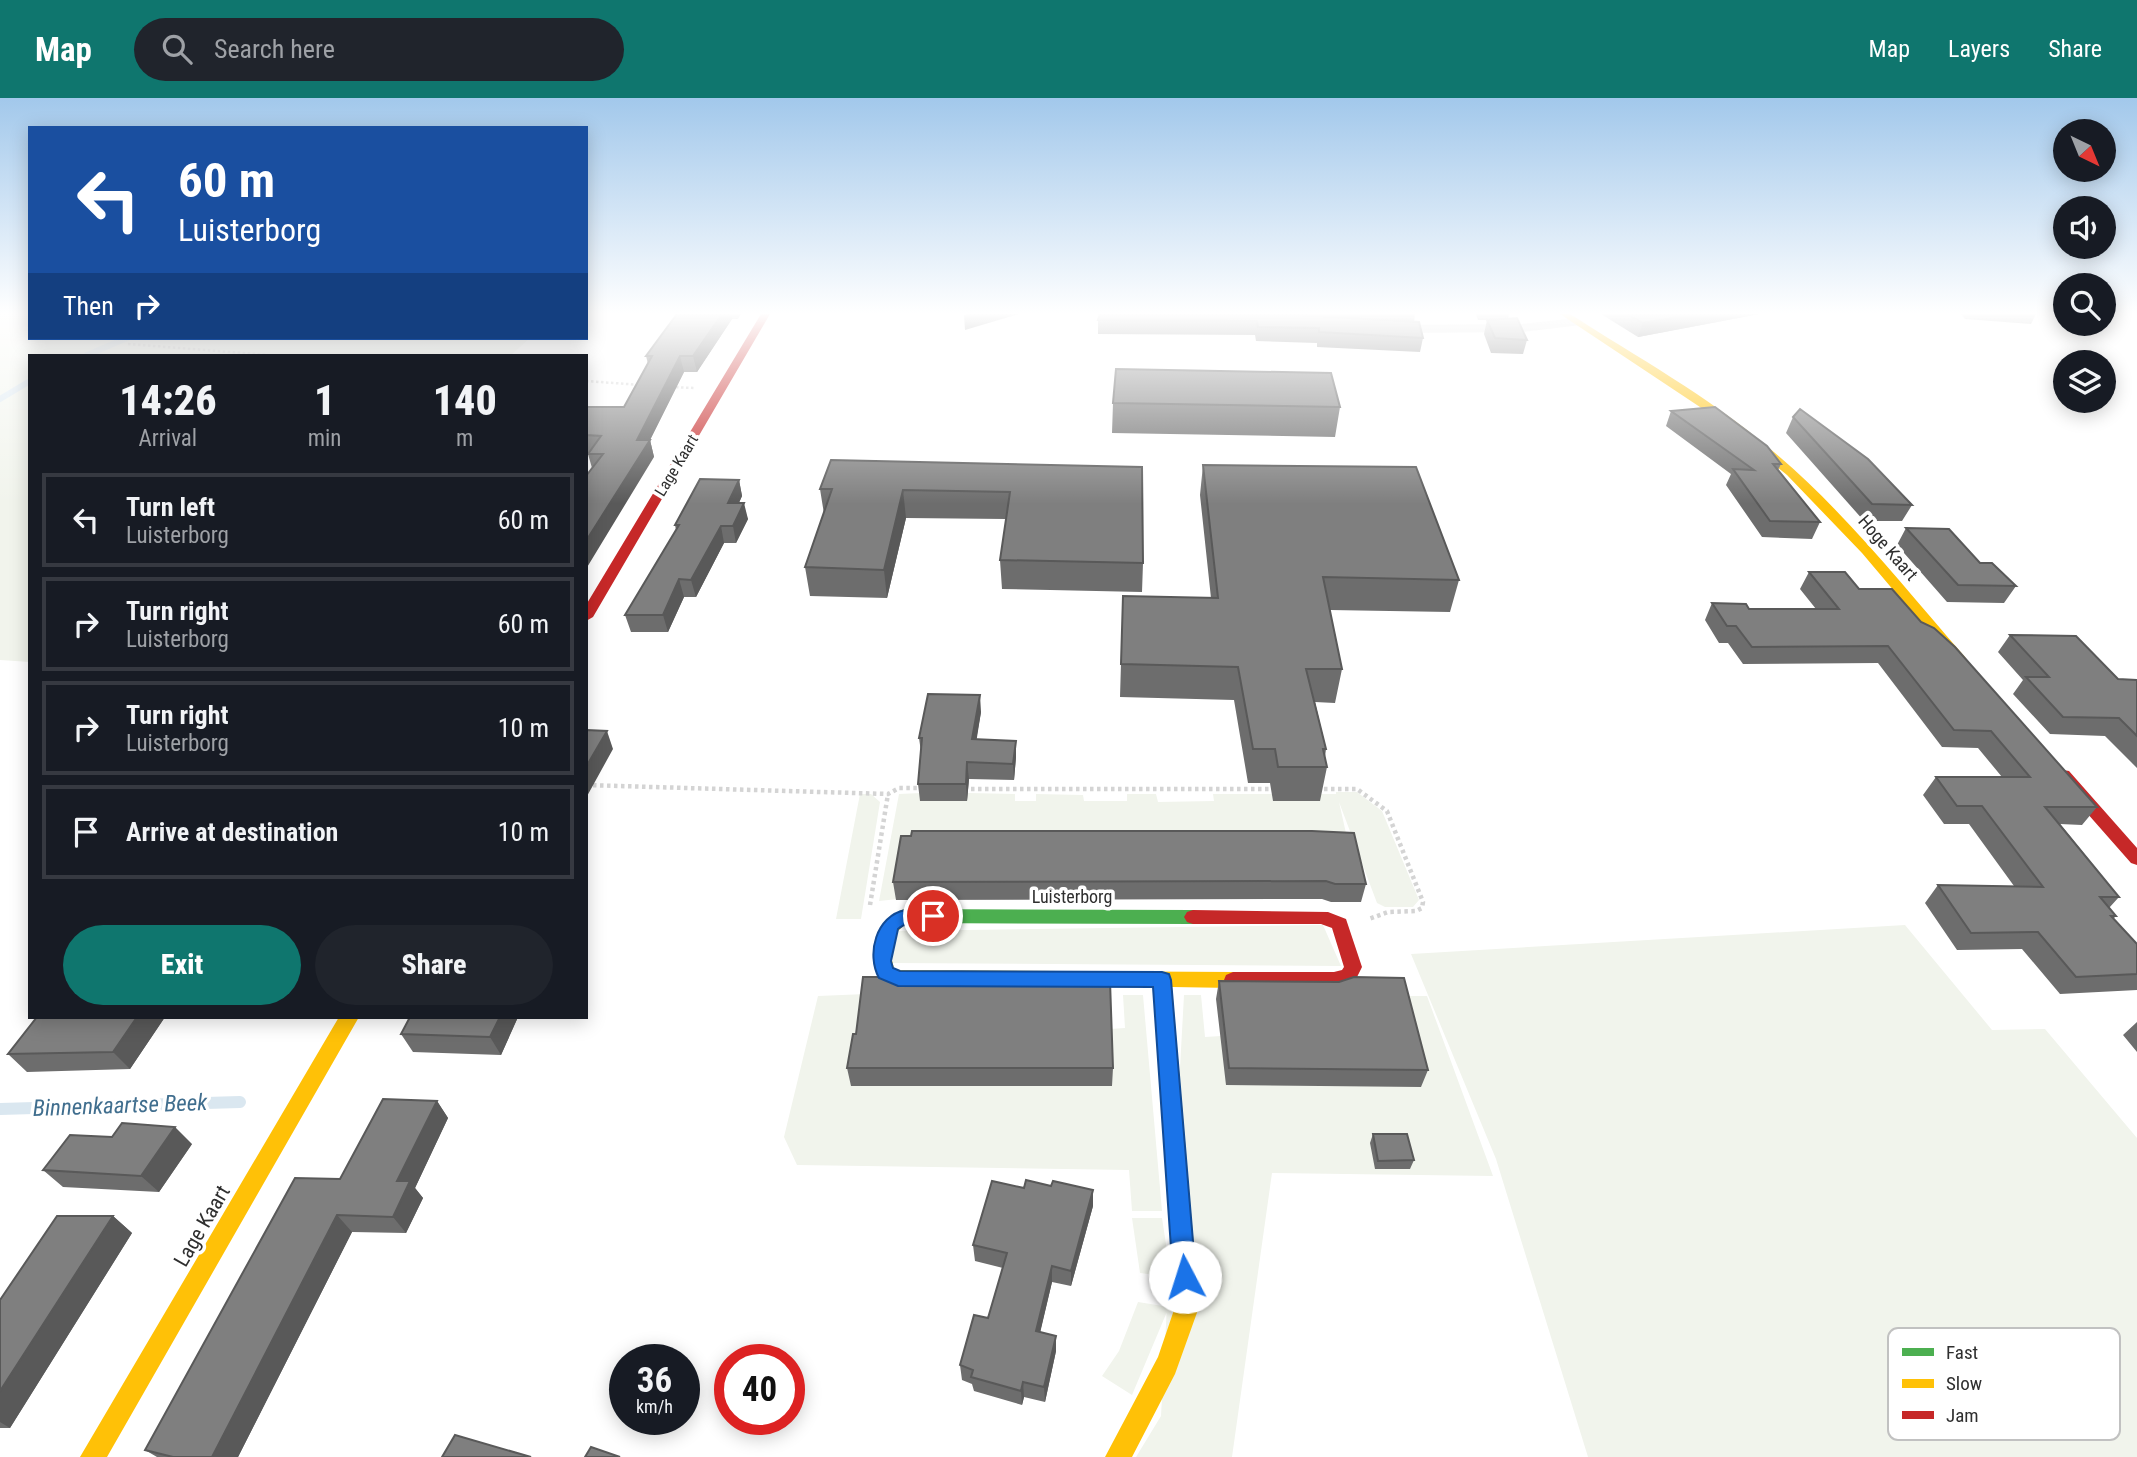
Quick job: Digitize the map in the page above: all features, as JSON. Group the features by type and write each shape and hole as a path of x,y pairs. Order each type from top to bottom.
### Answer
{"street":[{"name":"Lage Kaart","path":"588,614 728,377"},
{"name":"Hoge Kaart","path":"1662,377 1763,448 1815,495 1974,676"},
{"path":"2055,767 2137,859"},
{"name":"Luisterborg","path":"890,926 898,918 905,916 1322,917 1336,921 1343,929"},
{"path":"890,926 882,967 886,973 898,978 1162,980 1342,979 1348,976 1353,967 1343,929"},
{"path":"1118,1457 1131,1428 1171,1363 1183,1336 1187,1307 1162,980"},
{"name":"Lage Kaart","path":"93,1457 348,1019"}],"path":[{"path":"588,381 653,386"},
{"path":"667,387 720,390"},
{"path":"588,785 888,794 899,788 927,788"},
{"path":"955,789 1288,789"},
{"path":"1316,789 1357,789 1387,811 1423,902 1422,908 1416,911 1388,912 1343,929"},
{"path":"888,794 870,904 890,926"}],"shaded area":[{"path":"0,377 28,377 28,662 0,660"},
{"path":"1357,792 1382,811 1419,900 1413,907 1385,907 1377,903 1339,802 1350,851 879,901 899,794 921,793 920,801 966,801 968,793 1015,794 1015,801 1036,801 1036,794 1083,795 1084,801 1127,801 1127,794 1156,794 1158,802 1214,801 1213,794 1272,794 1273,801 1320,801 1319,794"},
{"path":"860,794 871,794 880,802 861,919 836,919"},
{"path":"1323,925 1341,966 892,963 896,931"},
{"path":"1905,925 1992,1030 2045,1029 2137,1138 2137,1457 1588,1457 1496,1159 1411,954"},
{"path":"866,994 852,1086 1112,1086 1110,1029 1125,1028 1123,995 1143,995 1162,1211 1132,1211 1129,1170 797,1165 784,1137 818,996"},
{"path":"1184,995 1201,995 1205,1037 1221,1036 1399,996 1427,996 1493,1176 1272,1173 1232,1457 1136,1457 1161,1416"},
{"path":"1132,1218 1162,1218 1171,1277 1140,1273"},
{"path":"1138,1302 1169,1307 1132,1395 1102,1376 1119,1351"}],"building":[{"path":"640,377 669,377 637,440 650,440 588,538 588,473 603,454 588,454 601,436 588,435 588,407 624,407"},
{"path":"1115,377 1332,377 1340,407 1113,403"},
{"path":"1715,407 1767,446 1781,464 1773,464 1820,522 1770,521 1733,469 1754,470 1671,411"},
{"path":"1800,409 1868,459 1912,505 1872,504 1793,417"},
{"path":"831,460 1142,467 1143,563 1000,560 1010,492 903,490 884,570 805,567 832,489 820,489"},
{"path":"1203,465 1416,467 1459,580 1323,577 1342,669 1306,669 1326,749 1323,749 1327,767 1278,767 1275,749 1253,749 1238,667 1121,664 1123,596 1218,598"},
{"path":"700,479 739,480 728,503 744,503 733,526 721,526 691,580 679,579 663,615 625,615 679,525 675,525"},
{"path":"1906,528 1949,529 1980,563 1992,563 2016,586 1958,585"},
{"path":"1809,572 1845,572 1859,589 1892,589 1921,622 1934,628 1955,647 2097,807 2045,807 2119,897 2100,897 2116,916 2111,916 2137,944 2137,974 2076,977 2038,932 1971,933 1938,885 2043,887 1982,806 1957,806 1936,777 2030,777 1991,731 1954,730 1888,646 1752,647 1736,626 1727,626 1712,603 1746,604 1749,609 1839,609"},
{"path":"2010,635 2076,636 2118,679 2137,680 2137,736 2119,718 2063,717 2026,677 2049,677"},
{"path":"928,694 980,695 972,739 1016,741 1013,764 967,762 966,784 918,784 922,738 919,738"},
{"path":"588,730 607,731 588,764"},
{"path":"912,831 1354,833 1366,884 1335,884 1326,881 893,882 901,836 911,836"},
{"path":"863,977 886,977 895,980 1110,981 1113,1068 847,1068 853,1034 856,1034"},
{"path":"1354,977 1404,978 1428,1070 1229,1068 1219,981 1339,982"},
{"path":"35,1019 136,1019 113,1052 8,1054"},
{"path":"409,1019 499,1019 490,1037 401,1034"},
{"path":"383,1099 437,1101 397,1181 410,1181 393,1217 337,1215 212,1457 173,1457 145,1450 295,1178 340,1179"},
{"path":"122,1123 175,1127 141,1176 43,1170 70,1135 112,1137"},
{"path":"1373,1134 1407,1134 1414,1160 1378,1161"},
{"path":"1026,1180 1051,1186 1053,1181 1093,1190 1071,1271 1052,1266 1036,1331 1056,1336 1044,1387 1023,1382 1021,1391 971,1377 973,1370 960,1365 974,1315 988,1318 1007,1253 973,1245 992,1181 1024,1188"},
{"path":"57,1216 113,1216 0,1391 0,1300"},
{"path":"455,1435 531,1457 442,1457"},
{"path":"591,1447 620,1457 585,1457"}],"waterway":[{"path":"0,399 28,382"},
{"name":"Binnenkaartse Beek","path":"0,1109 240,1102"}],"traffic: fast":[{"path":"905,916 1193,917"}],"traffic: slow":[{"path":"1664,377 1740,430 1791,473 1866,550 1960,660"},
{"path":"905,916 887,933 882,957 886,973 898,978 1233,980"},
{"path":"1118,1457 1175,1347 1187,1307 1162,980"},
{"path":"93,1457 348,1019"}],"traffic: jam":[{"path":"588,614 728,377"},
{"path":"2063,775 2137,859"},
{"path":"1193,917 1322,917 1340,924 1353,967 1348,976 1334,980 1233,980"}],"route":[{"path":"933,916 905,916 894,921 887,931 881,961 886,973 898,978 1162,980 1185,1277"}]}
